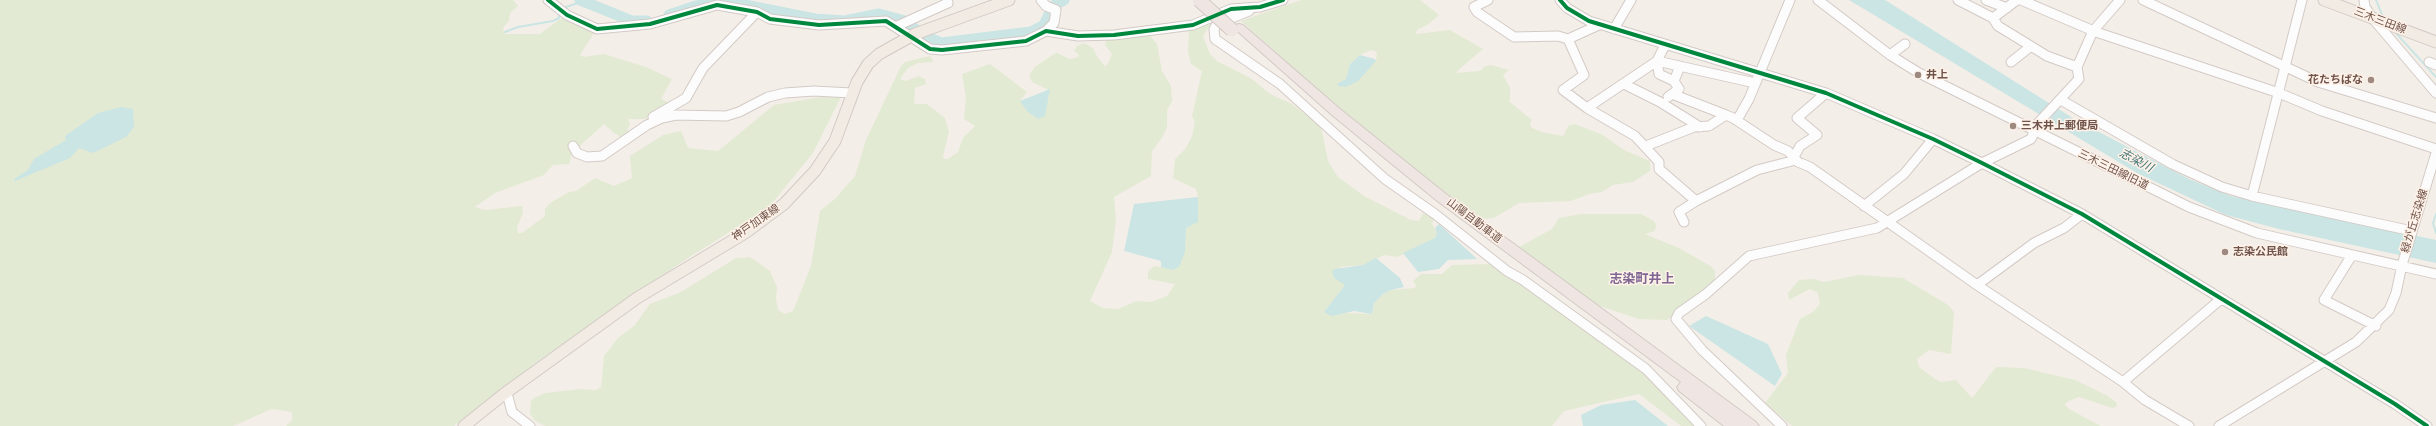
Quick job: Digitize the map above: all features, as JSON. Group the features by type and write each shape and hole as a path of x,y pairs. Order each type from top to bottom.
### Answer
{"highway":[{"name":"山陽自動車道","path":"1199,0 1441,197 1751,426"},
{"name":"山陽自動車道","path":"1210,0 1236,29 1328,116 1433,201 1735,426"}],"main road":[{"name":"神戸加東線","path":"464,426 504,394 637,298 745,233 784,204 815,171 835,141 852,94 868,64 894,44 916,33 1009,0"},
{"name":"三木三田線","path":"2324,0 2436,42"}],"street":[{"path":"548,0 567,15 598,29 650,24 688,11 717,5 757,12 770,19 818,25 844,25 886,20 916,33 930,49 942,50 1026,41 1046,31 1054,23 1056,10 1043,3"},
{"path":"899,25 948,3 947,0"},
{"path":"1283,0 1260,7 1217,24 1214,29 1215,40 1280,84 1385,179 1435,214 1507,271 1523,280 1646,370 1701,426"},
{"path":"1488,0 1474,7 1477,12 1514,37 1558,36 1568,39 1599,25"},
{"path":"1560,0 1567,8 1589,22 1826,93 1933,139 1982,163 2082,214 2427,426"},
{"path":"1614,29 1630,0"},
{"path":"1736,120 1749,99 1790,0"},
{"name":"三木三田線旧道","path":"1818,0 1890,55 1919,73 2036,127 2224,222 2257,233 2436,274"},
{"path":"1958,0 1993,18 1998,26 2030,47 2047,56 2077,67"},
{"path":"1972,8 1980,0"},
{"path":"1986,0 2007,8"},
{"path":"1993,18 2017,0"},
{"path":"2021,0 2093,31 2279,93 2322,111 2436,149"},
{"path":"1782,426 1702,350 1676,319 1679,313 1706,294 1749,256 1798,247 1877,228 1982,163 2031,139 2036,127 2079,80 2077,67 2093,31 2120,0"},
{"path":"2143,0 2318,82 2436,118"},
{"path":"2252,196 2302,0"},
{"path":"2364,0 2365,7 2374,20 2417,68 2436,94"},
{"path":"1046,31 1078,36 1138,32 1193,25 1231,9 1260,7"},
{"path":"647,125 645,122 686,98 703,68 757,12"},
{"path":"1568,39 1584,76 1562,90 1587,108 1635,136 1646,146 1658,162 1659,169 1696,201"},
{"path":"1890,55 1905,44"},
{"path":"1587,108 1657,61 1665,45"},
{"path":"2011,62 2030,47"},
{"path":"1657,61 1755,83"},
{"path":"1657,61 1659,74 1674,81 1679,89 1660,102"},
{"path":"1674,81 1680,66"},
{"path":"1624,84 1660,102 1700,127"},
{"path":"573,146 577,153 587,157 602,156 647,125 662,118 676,114 726,116 739,112 768,97 785,92 814,91 852,94"},
{"path":"1684,222 1679,212 1696,201 1757,170 1769,166 1784,164 1792,160 1800,146 1813,140 1817,135 1797,118 1826,93"},
{"path":"1672,94 1736,120 1793,156 1977,285 2123,382 2145,400 2188,426"},
{"path":"2061,100 2190,173 2222,187 2252,196 2412,231"},
{"path":"1646,146 1700,127 1709,126 1726,115"},
{"path":"1864,206 1904,174 1933,139"},
{"name":"緑が丘志染線","path":"2219,426 2356,342 2376,326 2389,310 2396,293 2402,265 2436,153"},
{"path":"1977,285 2034,243 2064,228 2082,214"},
{"path":"2352,255 2324,300 2376,326"},
{"path":"2123,382 2221,299"},
{"path":"504,394 508,397 512,412 520,420 530,426"}],"green space":[{"path":"0,0 513,0 518,6 510,13 509,21 503,28 504,34 540,34 564,16 594,33 580,55 584,57 604,54 646,67 672,79 661,99 672,104 645,119 628,119 630,124 627,130 632,132 623,138 614,133 604,124 572,153 569,164 553,165 544,175 495,193 475,207 485,210 522,206 523,213 517,227 518,233 522,233 545,216 545,209 550,203 569,192 576,191 595,178 614,186 632,178 630,156 663,135 681,131 688,148 718,151 774,105 843,93 813,153 769,207 685,260 538,361 454,426 286,426 292,420 292,412 272,409 233,426 0,426"},
{"path":"1301,0 1420,0 1439,15 1429,24 1417,30 1416,34 1450,30 1483,49 1455,73 1480,71 1485,66 1491,65 1509,70 1503,75 1510,88 1510,102 1532,120 1530,124 1532,128 1542,132 1563,136 1569,125 1575,124 1603,135 1624,150 1650,161 1650,171 1633,182 1613,185 1602,192 1589,194 1571,201 1519,203 1494,218 1481,219 1404,161 1310,83 1241,21","holes":["1371,50 1377,52 1376,61 1346,79 1350,64 1360,55"]},
{"path":"1212,21 1203,37 1210,54 1217,61 1252,79 1270,94 1292,104 1321,127 1328,161 1338,177 1364,196 1411,220 1419,221 1423,213 1434,218 1432,224 1437,233 1435,238 1398,257 1384,255 1363,265 1339,267 1345,285 1324,312 1372,314 1374,303 1383,294 1391,290 1415,288 1416,285 1413,281 1421,274 1442,274 1452,265 1492,264 1518,280 1647,376 1696,426 1681,426 1639,394 1564,411 1552,426 545,426 534,420 530,413 531,401 534,398 545,393 581,389 596,390 601,387 604,356 618,338 634,326 650,304 681,292 736,258 750,257 770,271 777,287 776,299 778,310 785,314 793,311 811,266 820,211 836,198 855,176 866,140 901,66 905,62 930,56 934,62 918,63 908,68 900,79 906,81 919,76 925,79 926,84 915,88 914,104 927,104 945,118 949,132 943,156 944,159 948,159 958,152 963,138 975,126 964,119 966,98 962,74 990,64 1027,92 1020,101 1049,90 1032,82 1029,75 1035,67 1054,54 1057,53 1070,59 1078,57 1079,55 1074,51 1077,46 1084,43 1093,48 1098,58 1106,67 1112,54 1105,45 1106,40 1112,37 1147,32 1157,44 1162,71 1171,86 1172,101 1167,110 1167,127 1162,138 1152,151 1151,176 1114,197 1116,220 1112,252 1090,301 1103,308 1118,309 1137,301 1151,302 1167,296 1175,284 1148,279 1148,272 1154,266 1161,267 1185,252 1186,228 1198,197 1196,189 1173,178 1175,159 1186,148 1192,136 1195,122 1192,116 1202,71 1191,64 1188,51 1189,29"},
{"path":"1581,214 1641,214 1654,221 1656,225 1655,231 1645,234 1679,248 1712,267 1715,271 1715,281 1667,320 1639,319 1597,305 1517,248 1552,229 1559,218"},
{"path":"1859,275 1903,278 1948,305 1954,312 1951,354 1929,350 1917,359 1919,367 1935,379 1941,382 1956,380 1972,398 1996,367 2024,368 2075,380 2108,396 2117,403 2116,407 2112,408 2079,397 2067,402 2065,405 2069,409 2101,426 1792,426 1765,403 1788,373 1786,355 1800,319 1813,312 1820,304 1818,293 1810,289 1789,300 1788,293 1799,280 1813,279 1824,282"}],"water":[{"name":"志染川","path":"1849,0 1885,0 2076,120 2189,179 2231,196 2436,240 2436,263 2279,229 2226,215 2137,173"},
{"path":"1360,55 1375,59 1376,61 1358,81 1346,87 1338,86 1337,84 1346,79 1350,64"},
{"path":"1050,89 1045,116 1038,119 1027,111 1020,101"},
{"path":"121,107 133,109 134,127 126,137 93,153 79,148 70,158 15,181 14,179 28,170 34,159 66,140 65,136 98,113"},
{"path":"1198,197 1198,222 1186,228 1185,252 1179,267 1172,270 1161,267 1161,261 1124,251 1134,204"},
{"path":"1439,224 1477,259 1448,260 1439,269 1418,272 1403,253 1435,238 1437,233 1435,228"},
{"path":"1376,258 1400,278 1404,287 1391,290 1383,294 1374,303 1372,314 1354,311 1332,316 1324,312 1345,285 1334,278 1332,271 1335,269 1363,265"},
{"path":"1706,316 1768,344 1782,374 1775,386 1689,326"},
{"path":"1635,400 1668,426 1583,426 1581,415 1601,405"}],"waterway":[{"path":"580,0 632,21 647,21"},
{"path":"669,15 696,6 730,2 815,19 845,21 879,14 905,21 923,35 941,43 1031,32 1044,25 1053,6 1064,0"},
{"path":"2376,0 2383,17"},
{"path":"563,8 584,1"},
{"path":"505,32 518,27 553,21 559,18 559,13"},
{"path":"2395,32 2436,77"},
{"path":"2436,214 2433,223 2436,233"}],"cycle path":[{"path":"548,0 567,15 597,29 650,24 717,5 757,12 770,19 819,25 845,25 876,20 886,21 897,26 930,49 942,50 1026,41 1046,31 1078,36 1114,35 1193,25 1231,9 1260,7 1283,0"},
{"path":"1560,0 1567,8 1589,21 1826,93 1933,139 1982,163 2082,214 2395,404 2427,426"}],"place":[{"name":"井上","path":"1918,75"},
{"name":"花たちばな","path":"2371,80"},
{"name":"三木井上郵便局","path":"2013,126"},
{"name":"志染公民館","path":"2225,252"}],"district":[{"name":"志染町井上","path":"1642,280"}]}
